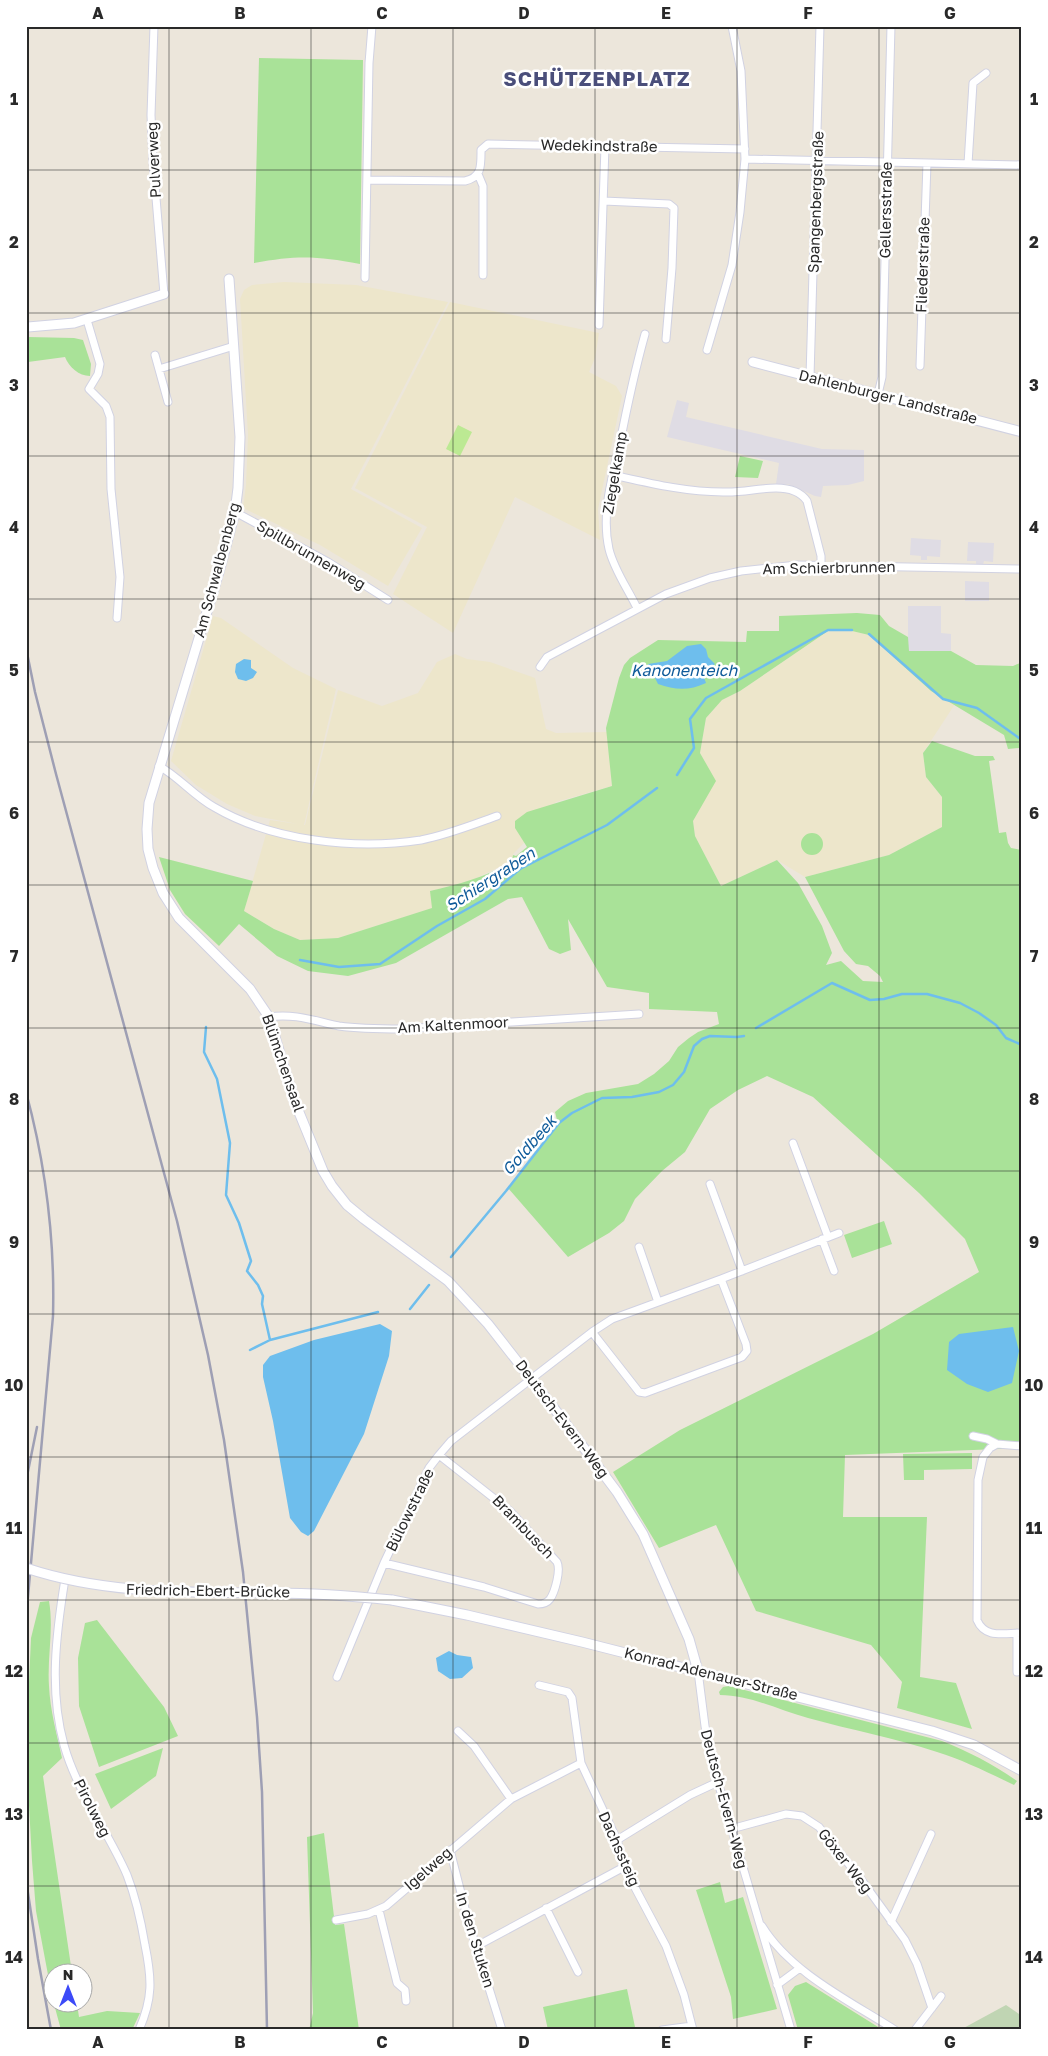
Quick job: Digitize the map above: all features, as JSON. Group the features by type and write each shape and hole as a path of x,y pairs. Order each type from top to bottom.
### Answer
{"street":[{"name":"Pulverweg","path":"154,26 151,105 153,162 164,294"},
{"path":"366,278 369,63 372,26"},
{"path":"707,350 732,265 745,159 741,71 732,26"},
{"name":"Spangenbergstraße","path":"810,377 818,160 820,26"},
{"name":"Gellersstraße","path":"878,394 882,378 891,26"},
{"path":"968,164 973,82 986,73"},
{"name":"Wedekindstraße","path":"483,275 483,186 478,174 481,169 481,150 488,144 745,150"},
{"path":"599,325 605,146"},
{"path":"745,159 1022,165"},
{"name":"Fliederstraße","path":"920,366 926,163"},
{"path":"367,180 464,181 472,179 478,174"},
{"path":"604,201 673,205 672,268 666,339"},
{"name":"Am Schwalbenberg","path":"159,766 217,578 234,512 238,488 240,437 229,279"},
{"path":"28,327 60,325 87,320 164,294"},
{"path":"87,320 100,364 98,374 89,390 106,406 110,418 111,489 120,577 117,618"},
{"name":"Ziegelkamp","path":"637,608 613,561 608,541 607,503 634,374 645,334"},
{"path":"159,369 234,346"},
{"path":"155,355 168,402"},
{"name":"Dahlenburger Landstraße","path":"754,362 1022,432"},
{"path":"613,475 694,491 724,492 773,488 796,492 803,496 806,501 821,556 821,565"},
{"name":"Spillbrunnenweg","path":"234,512 328,562 388,600"},
{"name":"Am Schierbrunnen","path":"540,667 547,657 637,608 676,590 721,575 764,567 821,565 1022,569"},
{"path":"159,766 201,799 220,810 250,824 312,840 378,843 422,839 465,828 497,816"},
{"name":"Blümchensaal","path":"159,766 149,803 147,830 153,868 163,894 179,918 250,989 269,1017 294,1100 323,1170 332,1186 347,1205 364,1220 448,1282 488,1324"},
{"name":"Am Kaltenmoor","path":"269,1017 296,1016 340,1026 370,1029 402,1029 639,1014"},
{"path":"793,1143 834,1271"},
{"path":"710,1184 742,1270"},
{"name":"Bülowstraße","path":"336,1677 384,1563 429,1468 451,1441 530,1378 612,1319 839,1233"},
{"path":"639,1248 658,1302"},
{"path":"592,1332 639,1392 645,1393 742,1357 747,1351 746,1344 720,1279"},
{"name":"Deutsch-Evern-Weg","path":"488,1324 631,1512 643,1534 682,1621 698,1670 707,1740 718,1782 790,2030"},
{"path":"973,1436 987,1439 997,1444 1022,1446"},
{"path":"997,1444 990,1448 983,1457 978,1480 977,1620 980,1628 986,1633 1020,1633 1017,1672"},
{"name":"Brambusch","path":"384,1563 484,1586 538,1604 544,1604 550,1598 559,1570 557,1562 496,1498 439,1455"},
{"name":"Friedrich-Ebert-Brücke","path":"26,1568 89,1585 141,1591 333,1595 392,1600"},
{"name":"Pirolweg","path":"65,1579 54,1667 58,1721 64,1746 81,1789 126,1874 137,1903 150,1971 151,1987 150,2000 138,2030"},
{"name":"Konrad-Adenauer-Straße","path":"392,1600 467,1615 698,1670 941,1733 992,1753 1021,1770"},
{"name":"Dachssteig","path":"539,1685 570,1694 580,1763 617,1840 624,1867 666,1946 684,1995 692,2028"},
{"path":"458,1731 474,1746 511,1799"},
{"name":"Igelweg","path":"336,1920 380,1910 511,1799 580,1763"},
{"path":"617,1840 696,1792 718,1782"},
{"name":"Göxer Weg","path":"731,1829 778,1815 795,1814 809,1819 826,1835 905,1940 917,1964 932,2008"},
{"path":"891,1922 931,1834"},
{"name":"In den Stuken","path":"450,1850 462,1901 502,2030"},
{"path":"477,1946 624,1867"},
{"path":"546,1908 578,1972"},
{"path":"380,1910 397,1983 405,1990 406,2000"},
{"path":"757,1918 773,1942 800,1968 894,2030"},
{"path":"777,1985 800,1968"},
{"path":"915,2030 941,1996"},
{"path":"662,2030 692,2028"}],"shaded area":[{"path":"284,282 356,285 448,302 351,489 422,528 388,586 320,545 243,508 248,435 240,299 244,290 252,285"},
{"path":"450,302 599,333 595,358 589,372 616,386 622,396 598,509 600,540 515,497 453,633 393,594 427,527 355,488"},
{"path":"677,400 689,403 686,417 822,449 864,450 864,481 848,485 823,486 821,497 815,496 788,484 776,484 779,463 667,437"},
{"path":"911,538 941,540 940,557 927,556 927,560 921,560 921,556 910,555"},
{"path":"968,542 994,543 993,562 984,561 983,565 976,565 976,561 967,561"},
{"path":"965,581 989,582 989,601 965,601"},
{"path":"908,606 941,606 941,633 951,634 951,651 908,651"},
{"path":"213,616 221,618 293,668 336,689 304,825 338,690 382,706 418,693 437,662 455,654 467,659 490,662 535,678 546,729 556,733 607,732 612,786 556,802 520,836 525,842 513,854 512,861 470,881 431,891 433,908 338,938 300,940 274,929 244,911 270,820 298,824 255,816 227,804 196,785 171,761"},
{"path":"828,631 852,631 869,635 931,691 955,704 923,753 926,777 942,797 942,827 889,855 805,877 777,860 721,886 695,836 693,821 715,781 700,753 706,718 722,700 740,691"}],"green space":[{"path":"259,58 363,60 360,264 332,259 307,258 254,263"},
{"path":"28,337 74,338 83,340 91,364 90,376 75,370 65,357 28,362"},
{"path":"458,425 472,432 460,456 446,449"},
{"path":"740,456 763,461 758,478 735,477"},
{"path":"857,613 880,615 889,626 908,637 909,651 951,651 976,665 1013,666 1020,663 1019,748 1008,749 1004,735 931,691 869,635 852,631 828,631 740,691 722,700 706,718 700,753 716,781 693,821 695,836 721,886 777,860 798,883 822,926 832,953 826,965 841,961 863,981 883,982 880,976 868,966 856,964 844,951 805,877 889,855 942,827 942,797 926,777 923,753 932,741 975,756 993,756 995,760 989,761 999,833 1006,832 1011,848 1022,850 1022,1448 845,1455 843,1517 927,1517 920,1677 956,1683 972,1729 897,1708 902,1682 871,1645 756,1611 716,1525 659,1548 613,1472 680,1430 873,1334 979,1272 965,1239 919,1193 813,1097 767,1076 738,1090 710,1109 685,1152 662,1171 635,1199 624,1221 609,1233 568,1257 508,1188 558,1124 555,1112 568,1101 586,1093 638,1084 654,1074 669,1061 678,1047 689,1038 698,1032 719,1024 717,1012 649,1009 649,993 607,987 568,919 571,950 560,954 549,949 522,897 508,899 396,963 348,976 308,971 277,956 239,924 219,946 185,914 170,890 159,857 253,881 244,911 274,929 300,940 338,938 432,908 430,891 483,876 512,861 513,855 516,856 527,847 515,828 515,821 527,812 612,786 606,728 619,678 624,665 630,658 658,640 746,642 747,631 779,631 779,616"},
{"path":"812,833 820,836 823,844 820,852 812,855 804,852 801,844 804,836"},
{"path":"884,1221 892,1244 852,1258 844,1235"},
{"path":"972,1453 972,1469 924,1470 924,1480 904,1480 903,1454"},
{"path":"49,1601 51,1622 50,1695 62,1758 43,1776 71,1964 46,1964 36,1911 26,1749 31,1638 40,1602"},
{"path":"97,1620 164,1707 178,1736 99,1767 79,1706 78,1658 85,1623"},
{"path":"729,1686 942,1741 981,1759 1017,1781 1014,1785 947,1755 921,1747 808,1718 742,1697 720,1695 719,1692 723,1687"},
{"path":"163,1748 156,1776 111,1809 95,1774"},
{"path":"324,1833 335,1925 344,1924 359,2030 309,2030 313,2013 307,1837"},
{"path":"720,1882 725,1903 743,1897 777,2009 733,2019 731,1997 696,1890"},
{"path":"806,1982 883,2030 798,2030 788,1995 795,1986"},
{"path":"627,1989 635,2027 620,2030 548,2030 543,2007"},
{"path":"1006,2005 1022,2016 1022,2030 960,2030"},
{"path":"107,2011 140,2013 132,2030 61,2030 57,2014 79,2014 79,2017"}],"water":[{"name":"Kanonenteich","path":"701,644 706,649 708,657 715,664 702,672 706,683 682,689 658,684 648,664 667,661 687,646"},
{"path":"244,659 251,660 251,668 257,672 253,678 246,681 238,679 235,672 236,664"},
{"path":"380,1324 392,1331 389,1356 364,1434 314,1531 308,1536 301,1532 290,1518 273,1421 263,1377 263,1365 270,1356 314,1340"},
{"path":"1013,1327 1019,1351 1012,1383 988,1392 967,1384 947,1370 949,1342 959,1334"},
{"path":"449,1651 457,1655 471,1657 473,1668 462,1678 450,1679 438,1671 436,1658"}],"waterway":[{"name":"Schiergraben","path":"677,775 694,748 690,719 706,698 828,630 852,630"},
{"name":"Schiergraben","path":"869,634 943,699 977,708 1019,738"},
{"name":"Schiergraben","path":"300,960 339,967 380,964 437,926 485,899 520,869 607,825 657,788"},
{"name":"Goldbeek","path":"756,1028 832,983 870,1000 884,999 902,994 927,994 960,1003 996,1025 1006,1038 1022,1045"},
{"name":"Schiergraben","path":"206,1027 204,1052 217,1079 230,1143 226,1195 239,1223 251,1261 247,1271 258,1285 263,1296 262,1304 270,1340"},
{"name":"Goldbeek","path":"451,1257 559,1123 572,1113 602,1098 632,1097 659,1092 673,1085 684,1072 694,1046 702,1039 710,1036 744,1036"},
{"name":"Goldbeek","path":"410,1309 429,1285"},
{"name":"Goldbeek","path":"250,1350 270,1340 378,1312"}],"railway":[{"path":"26,648 56,774 177,1221 208,1355 224,1440 243,1572 257,1717 262,1792 267,2030"},
{"path":"26,1092 39,1147 48,1203 53,1287 53,1316 26,1619"},
{"path":"26,1481 37,1427"},
{"path":"26,1880 51,2030"}],"district":[{"name":"SCHÜTZENPLATZ","path":"597,79"}]}
